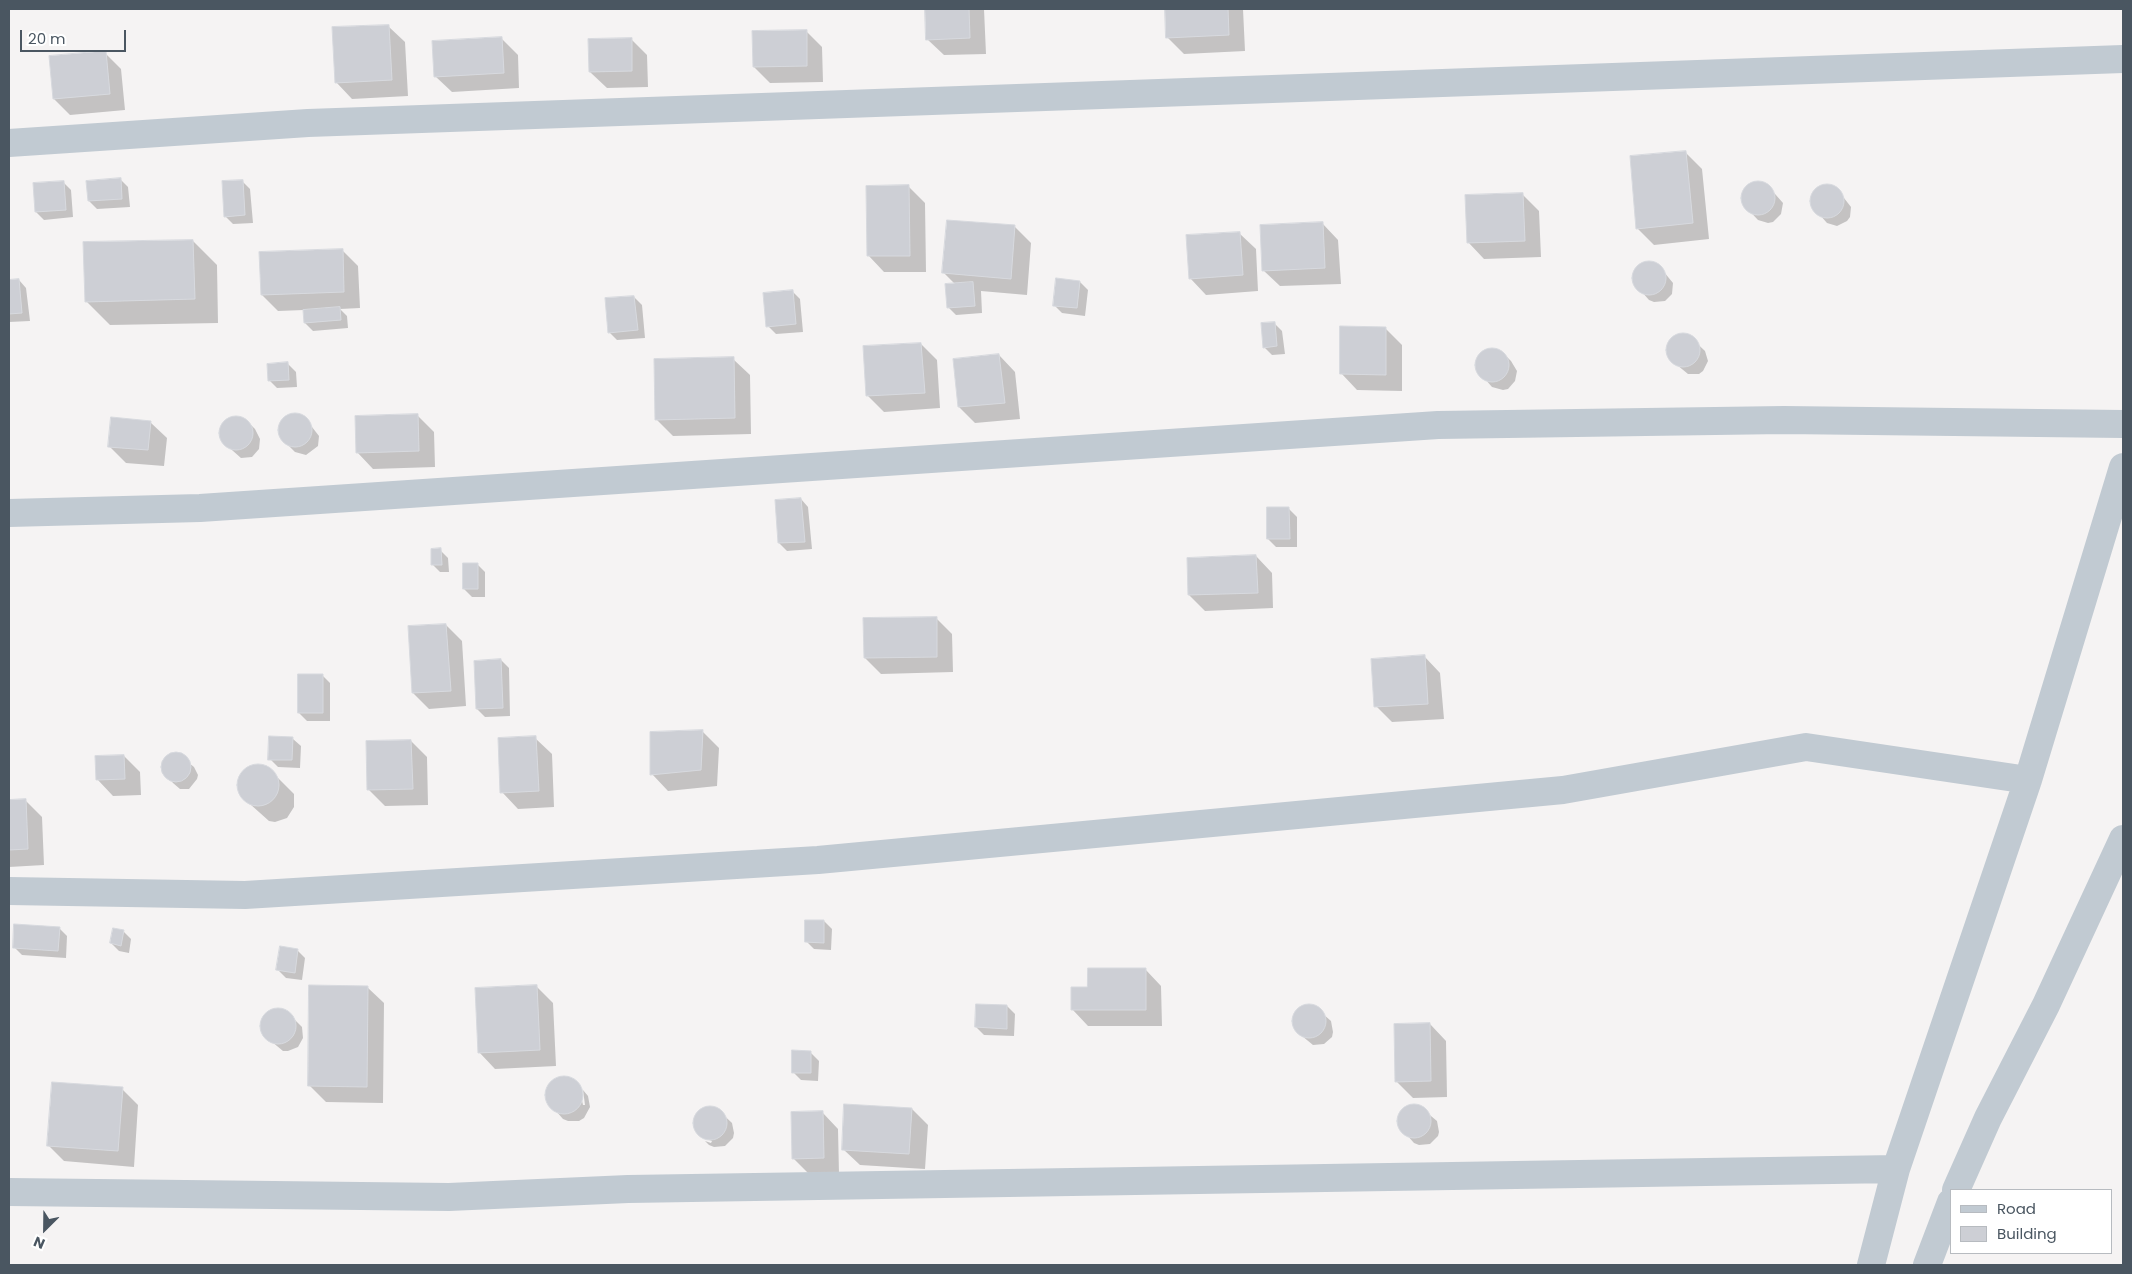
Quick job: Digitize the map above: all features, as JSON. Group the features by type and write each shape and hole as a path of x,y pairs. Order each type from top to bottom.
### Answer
{"street":[{"path":"9,143 308,122 2123,59"},
{"path":"9,514 200,508 1438,424 1784,420 2123,424"},
{"path":"1871,1265 1896,1169 2028,780 2123,466"},
{"path":"9,891 245,895 818,860 1563,790 1806,746 2028,780"},
{"path":"1956,1189 1988,1118 2046,1006 2123,839"},
{"path":"9,1192 449,1197 638,1189 1896,1169"},
{"path":"1927,1265 1950,1205"}],"building":[{"path":"925,9 969,9 970,38 926,40"},
{"path":"1165,9 1228,9 1229,35 1166,38"},
{"path":"389,25 392,80 335,83 332,27"},
{"path":"807,30 807,66 753,67 752,31"},
{"path":"502,37 504,73 434,77 432,41"},
{"path":"632,38 632,71 589,72 588,39"},
{"path":"106,51 110,94 53,99 49,56"},
{"path":"1686,151 1693,223 1636,229 1630,156"},
{"path":"121,178 122,199 88,201 86,181"},
{"path":"243,180 245,215 224,217 222,181"},
{"path":"64,181 66,210 35,212 33,183"},
{"path":"1758,181 1765,182 1770,186 1774,191 1774,205 1770,210 1765,214 1758,215 1751,214 1746,210 1742,205 1741,198 1742,191 1746,186 1751,182"},
{"path":"1827,184 1834,185 1839,189 1843,194 1843,208 1839,213 1834,217 1827,218 1820,217 1815,213 1811,208 1810,201 1811,194 1815,189 1820,185"},
{"path":"909,185 910,256 867,256 866,186"},
{"path":"1523,193 1525,241 1467,243 1465,195"},
{"path":"947,220 1015,225 1011,279 942,273"},
{"path":"1323,222 1325,268 1262,271 1260,225"},
{"path":"1240,232 1243,275 1189,279 1186,235"},
{"path":"193,240 195,299 85,302 83,242"},
{"path":"343,249 344,292 261,295 259,252"},
{"path":"1649,261 1656,262 1661,266 1665,271 1665,285 1661,290 1656,294 1649,295 1642,294 1637,290 1633,285 1632,278 1633,271 1637,266 1642,262"},
{"path":"1056,278 1080,281 1077,308 1053,306"},
{"path":"19,279 22,313 9,314 9,280"},
{"path":"973,282 975,306 947,308 945,284"},
{"path":"793,290 796,324 766,327 763,293"},
{"path":"634,296 638,330 608,333 605,298"},
{"path":"340,307 341,320 304,323 303,310"},
{"path":"1275,322 1277,346 1263,348 1261,323"},
{"path":"1340,326 1386,327 1386,375 1340,374"},
{"path":"1683,333 1690,334 1695,338 1699,343 1699,357 1695,362 1690,366 1683,367 1676,366 1671,362 1667,357 1666,350 1667,343 1671,338 1676,334"},
{"path":"921,343 925,393 866,396 863,346"},
{"path":"1492,348 1499,349 1504,353 1508,358 1508,372 1504,377 1499,381 1492,382 1485,381 1480,377 1476,372 1475,365 1476,358 1480,353 1485,349"},
{"path":"999,354 1005,403 958,407 953,359"},
{"path":"734,357 735,418 655,420 654,359"},
{"path":"288,362 289,380 268,381 267,364"},
{"path":"295,413 302,414 307,418 311,423 311,437 307,442 302,446 295,447 288,446 283,442 279,437 278,430 279,423 283,418 288,414"},
{"path":"418,414 419,451 356,453 355,416"},
{"path":"236,416 243,417 248,421 252,426 252,440 248,445 243,449 236,450 229,449 224,445 220,440 219,433 220,426 224,421 229,417"},
{"path":"111,417 151,421 148,450 108,447"},
{"path":"801,498 805,542 778,543 775,500"},
{"path":"1267,507 1289,507 1290,539 1267,539"},
{"path":"441,548 442,565 431,565 431,549"},
{"path":"1256,555 1258,593 1188,595 1187,558"},
{"path":"463,563 478,563 478,589 463,589"},
{"path":"937,617 937,657 864,658 863,618"},
{"path":"446,624 451,691 412,693 408,626"},
{"path":"1425,655 1428,704 1374,707 1371,659"},
{"path":"501,659 503,708 476,709 474,661"},
{"path":"298,674 323,674 323,713 298,713"},
{"path":"703,730 701,770 650,775 650,732"},
{"path":"269,736 293,737 292,760 268,760"},
{"path":"536,736 539,791 500,793 498,738"},
{"path":"411,740 413,789 367,790 366,741"},
{"path":"176,752 182,753 190,761 190,773 182,781 176,782 170,781 162,773 161,767 162,761 170,753"},
{"path":"124,755 125,779 96,780 95,756"},
{"path":"262,764 270,767 276,773 279,785 276,797 270,803 254,806 246,803 240,797 237,781 240,773 246,767"},
{"path":"26,799 28,849 9,850 9,800"},
{"path":"805,920 824,920 824,943 805,942"},
{"path":"14,924 60,927 58,951 13,948"},
{"path":"113,928 124,930 121,946 110,943"},
{"path":"280,946 298,949 295,973 276,970"},
{"path":"1088,968 1146,968 1146,1010 1071,1010 1071,987 1087,987"},
{"path":"309,985 368,986 367,1087 308,1086"},
{"path":"537,985 540,1050 478,1053 475,988"},
{"path":"976,1004 1007,1005 1007,1029 975,1027"},
{"path":"1309,1004 1321,1009 1326,1021 1321,1033 1309,1038 1297,1033 1292,1021 1297,1009"},
{"path":"278,1008 285,1009 291,1013 295,1019 295,1033 291,1039 285,1043 278,1044 271,1043 265,1039 261,1033 260,1026 261,1019 265,1013 271,1009"},
{"path":"1430,1023 1431,1081 1395,1082 1394,1024"},
{"path":"792,1050 811,1051 811,1073 792,1073"},
{"path":"564,1076 577,1082 583,1095 577,1108 564,1114 551,1108 545,1095 551,1082"},
{"path":"52,1082 123,1087 118,1151 47,1146"},
{"path":"844,1104 912,1108 909,1154 842,1150"},
{"path":"1414,1104 1421,1105 1426,1109 1430,1114 1430,1128 1426,1133 1421,1137 1414,1138 1407,1137 1402,1133 1398,1128 1397,1121 1398,1114 1402,1109 1407,1105"},
{"path":"710,1106 717,1107 722,1111 726,1116 726,1130 722,1135 717,1139 710,1140 703,1139 698,1135 694,1130 693,1123 694,1116 698,1111 703,1107"},
{"path":"823,1111 824,1158 792,1159 791,1112"}]}
